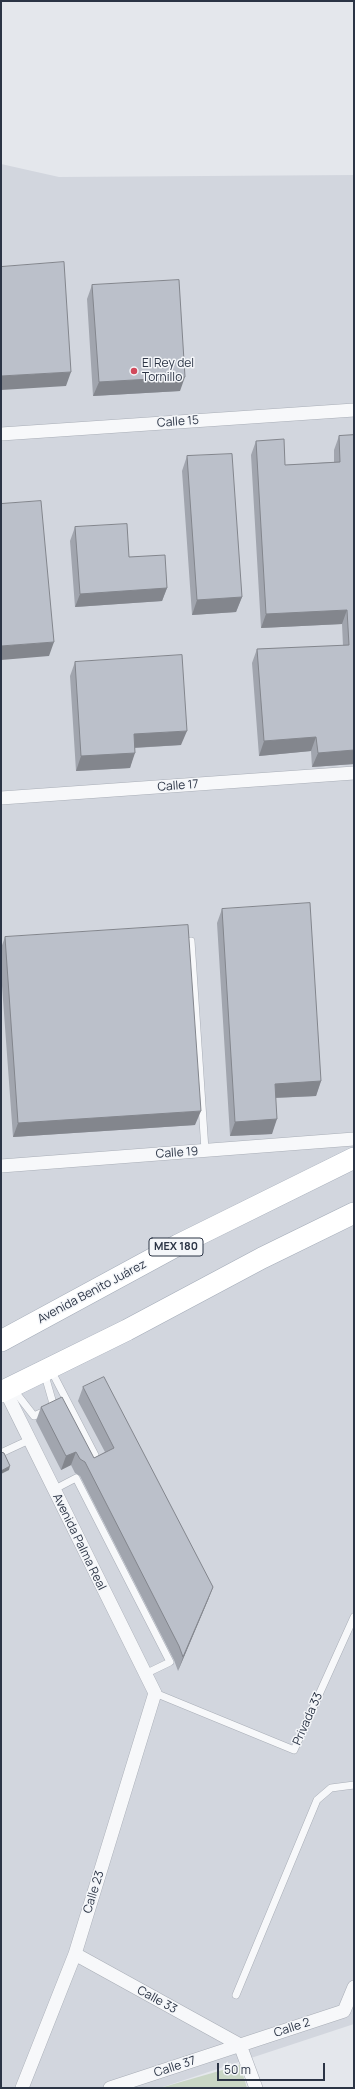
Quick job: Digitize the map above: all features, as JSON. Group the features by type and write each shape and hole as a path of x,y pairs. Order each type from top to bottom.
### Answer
{"main road":[{"name":"Avenida Benito Juárez","path":"1,1341 178,1245 354,1158"},
{"path":"6,1390 127,1330 262,1258 352,1218"}],"street":[{"name":"Calle 15","path":"1,434 354,410"},
{"name":"Calle 17","path":"1,798 354,773"},
{"name":"Calle 19","path":"1,1166 354,1139"},
{"name":"Avenida Palma Real","path":"6,1390 28,1440 154,1692"},
{"name":"Calle 23","path":"22,2088 75,1954 154,1692"},
{"name":"Calle 33","path":"75,1954 240,2045"},
{"name":"Calle 2","path":"240,2045 344,2011 354,1986"},
{"name":"Calle 37","path":"110,2088 240,2045"},
{"path":"240,2045 256,2088"}],"lane":[{"path":"191,941 205,1150"},
{"path":"6,1390 34,1416 54,1407 47,1370"},
{"path":"47,1370 95,1455"},
{"path":"1,1453 28,1440"},
{"path":"54,1490 76,1478 170,1662 145,1674"},
{"name":"Privada 33","path":"154,1692 294,1750 354,1617"},
{"path":"236,1995 317,1800 331,1788 354,1785"}],"shaded area":[{"path":"1,164 59,177 354,175 354,2024 160,2088 1,2088"}],"green space":[{"path":"240,2065 247,2088 160,2088"}],"building":[{"path":"64,262 71,372 1,376 1,267"},
{"path":"179,280 185,377 99,382 92,285"},
{"path":"354,435 354,750 318,753 316,737 264,741 257,649 349,645 347,610 266,614 256,441 284,439 285,465 340,462 339,436"},
{"path":"232,454 242,597 197,600 187,456"},
{"path":"41,501 54,642 1,646 1,504"},
{"path":"127,524 129,557 165,555 167,588 80,594 75,527"},
{"path":"182,655 187,731 134,734 135,753 81,756 75,662"},
{"path":"310,903 321,1081 275,1084 277,1119 235,1122 222,909"},
{"path":"188,925 201,1111 18,1123 5,937"},
{"path":"104,1377 213,1587 183,1657 179,1646 85,1462 80,1459 76,1452 66,1456 41,1407 62,1397 94,1458 114,1448 83,1387"},
{"path":"1,1452 4,1453 10,1466 1,1471"}],"place":[{"name":"El Rey del Tornillo","path":"134,371"}]}
